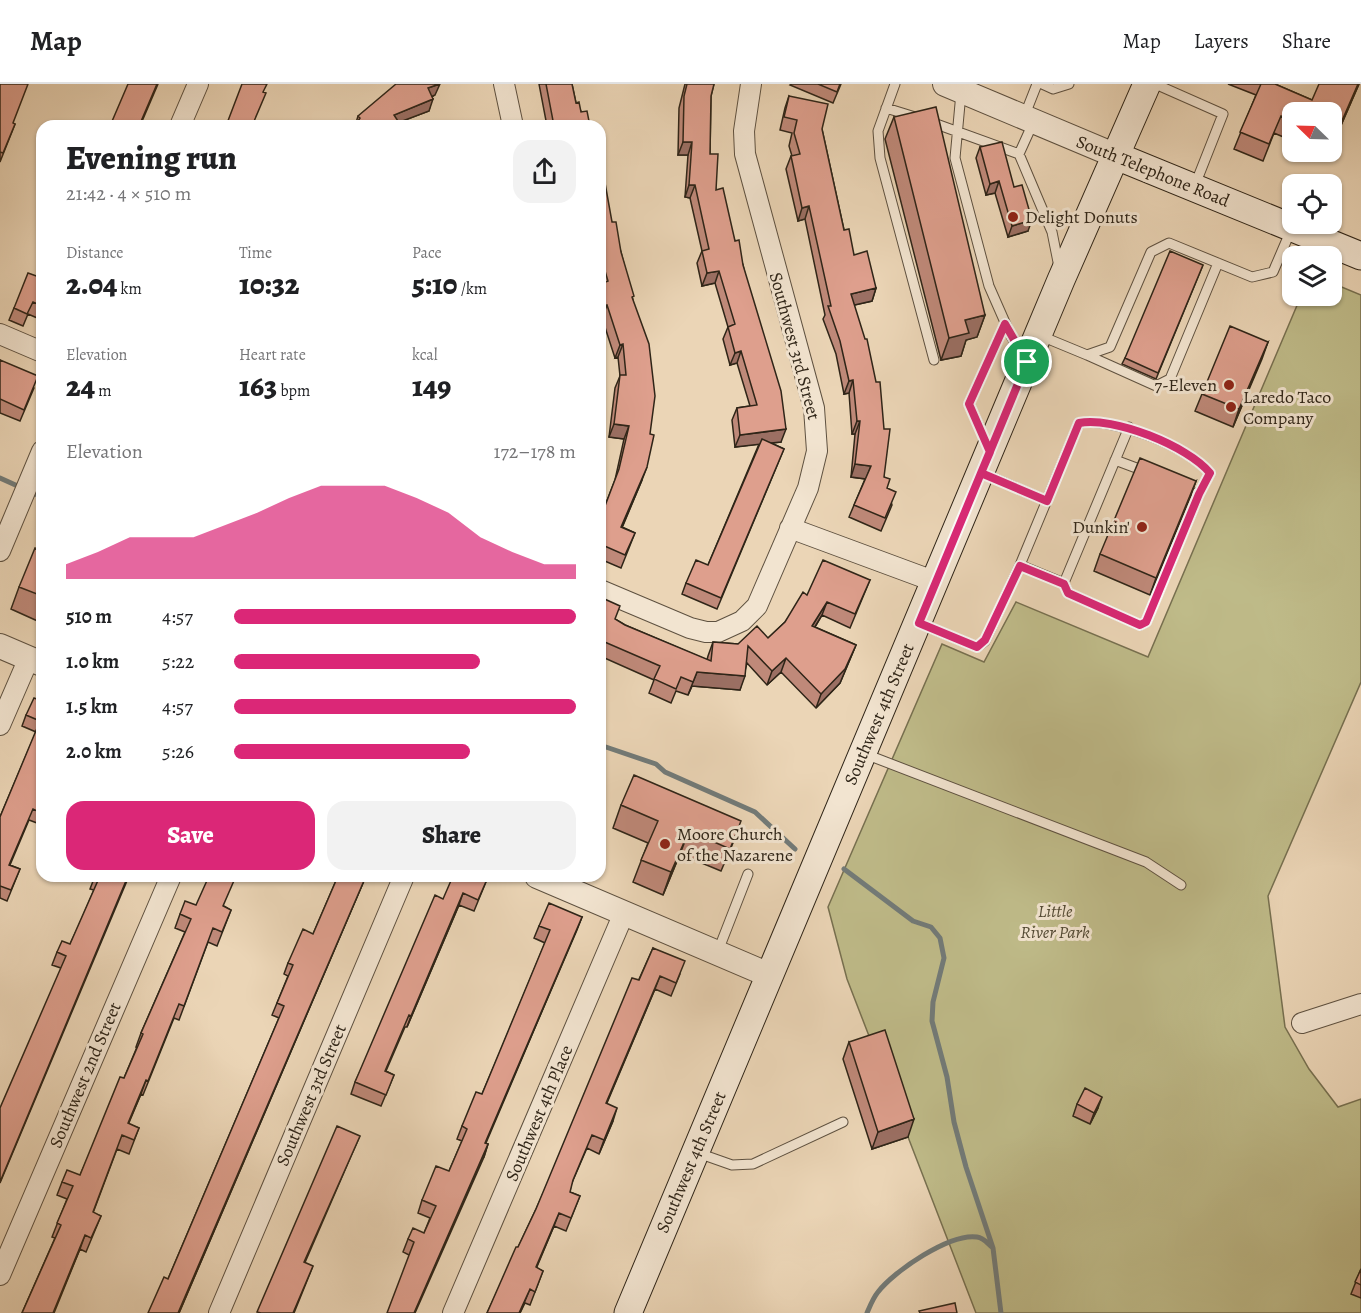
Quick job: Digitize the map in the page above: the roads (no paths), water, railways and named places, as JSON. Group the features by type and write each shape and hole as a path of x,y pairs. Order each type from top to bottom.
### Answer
{"main road":[{"name":"Southwest 4th Street","path":"628,1313 1061,280 1147,84"},
{"name":"South Telephone Road","path":"1114,155 1282,224"},
{"name":"South Telephone Road","path":"1307,234 1361,256"}],"street":[{"path":"183,120 198,84"},
{"path":"504,84 508,120"},
{"name":"Southwest 3rd Street","path":"606,593 690,628 718,632 734,626 757,606 814,470 817,432 814,408 744,154 746,111 751,84"},
{"name":"South Telephone Road","path":"953,87 1114,155"},
{"path":"0,334 36,349"},
{"path":"0,551 36,465"},
{"path":"790,528 936,582"},
{"path":"0,646 35,661 0,725"},
{"name":"Southwest 2nd Street","path":"0,1275 168,882"},
{"name":"Southwest 3rd Street","path":"219,1313 401,882"},
{"path":"567,882 624,914 769,975"},
{"name":"Southwest 4th Place","path":"453,1313 624,914"},
{"path":"1302,1023 1361,1004"}],"lane":[{"path":"895,84 878,131 880,158 934,360"},
{"path":"1037,84 1019,154 1052,232 1061,280"},
{"path":"1042,84 1053,89 1069,84"},
{"path":"1155,84 1223,114 1194,187"},
{"path":"953,87 957,132 955,158 989,286 1005,324 1027,362"},
{"path":"886,108 939,123 957,132 1019,154"},
{"path":"1087,356 1110,346 1151,252 1169,243 1252,277 1273,272 1289,234"},
{"path":"1039,335 1156,386 1170,380 1218,263"},
{"path":"1005,324 969,404 986,463 1047,501"},
{"path":"919,623 977,647 985,640 1020,566 1079,423 1092,420 1129,427 1201,461 1210,473 1199,494 1146,622 1140,625 1068,593 1064,584 1020,566"},
{"path":"1064,584 1129,427"},
{"path":"1115,460 1154,475"},
{"path":"1183,486 1199,494"},
{"path":"862,753 1146,862 1181,885"},
{"path":"717,953 748,874"},
{"path":"695,1152 732,1165 753,1164 843,1122"}],"waterway":[{"path":"0,478 36,494"},
{"path":"606,747 656,764 665,772 755,812 795,849"},
{"path":"844,869 913,921 931,927 940,938 944,958 933,1002 932,1021 947,1077 954,1122 966,1167 993,1248 1001,1313"},
{"path":"867,1313 878,1292 886,1283 909,1264 938,1247 966,1237 977,1237 992,1247"}],"place":[{"name":"Delight Donuts","path":"1013,217"},
{"name":"7-Eleven","path":"1229,385"},
{"name":"Laredo Taco Company","path":"1231,407"},
{"name":"Dunkin'","path":"1142,527"},
{"name":"Moore Church of the Nazarene","path":"665,844"}],"park label":[{"name":"Little River Park","path":"1055,921"}]}
